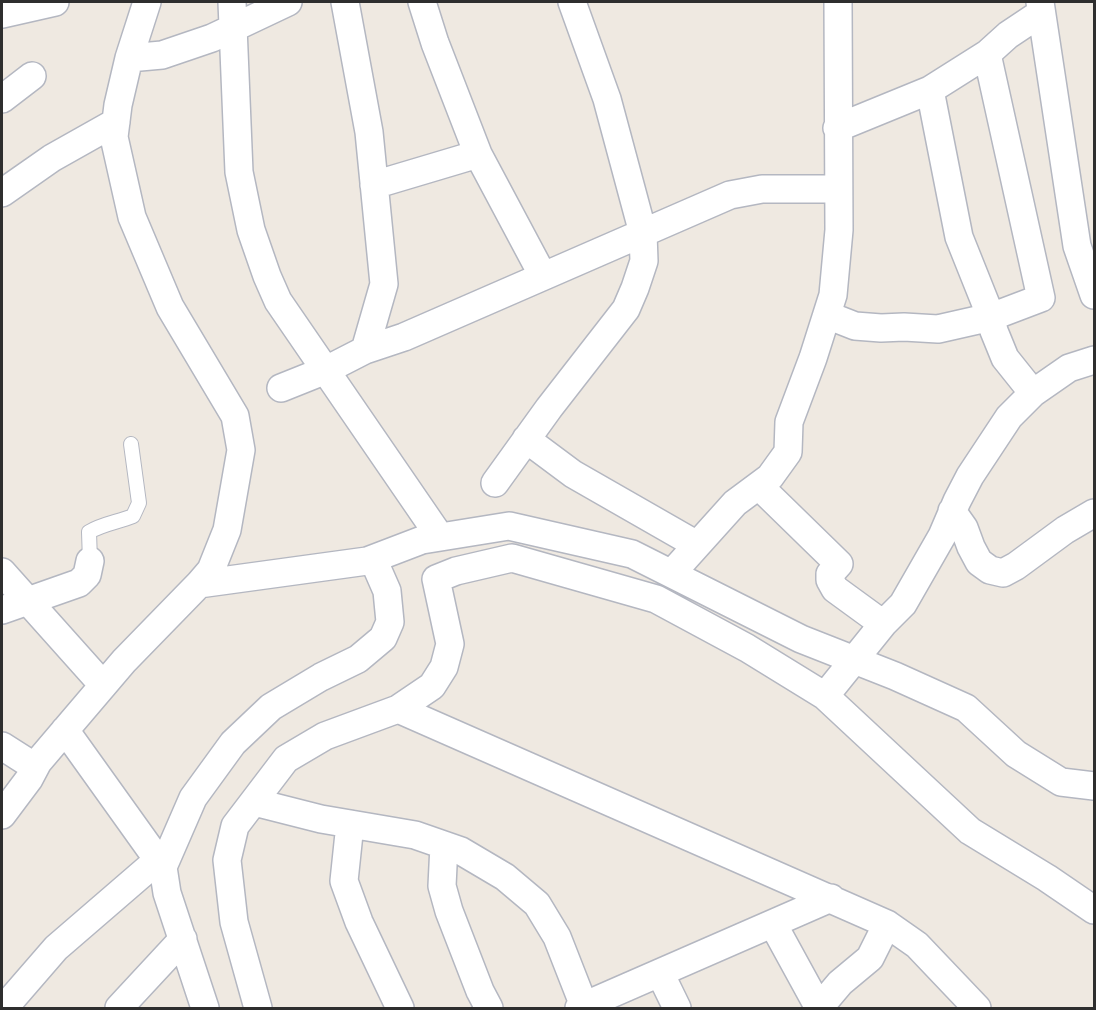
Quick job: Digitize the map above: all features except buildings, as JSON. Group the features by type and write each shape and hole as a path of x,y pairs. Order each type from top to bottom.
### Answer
{"street":[{"path":"2,14 55,2"},
{"path":"2,815 35,767 103,685 200,584 211,570 227,530 241,450 235,416 170,308 132,217 114,137 118,105 129,58 147,2"},
{"path":"129,58 162,55 226,22 288,2"},
{"path":"345,2 369,132 384,284 364,350"},
{"path":"422,2 435,43 478,154 543,276"},
{"path":"495,483 549,408 626,309 644,261 643,233 607,99 572,2"},
{"path":"656,599 667,571 697,545 735,503 770,477 788,452 789,422 833,295 839,230 838,2"},
{"path":"837,128 930,90 987,54 1040,7"},
{"path":"1040,7 1077,246 1095,295"},
{"path":"226,22 239,172 251,230 267,276 278,301 326,370 431,538"},
{"path":"827,315 855,326 938,329 991,317 1041,298 987,54"},
{"path":"2,99 32,76"},
{"path":"930,90 959,237 1005,358 1033,393"},
{"path":"2,193 52,158 116,122"},
{"path":"374,185 478,154"},
{"path":"281,388 326,370 364,350 404,337 730,195 762,189 838,189"},
{"path":"825,696 883,624 903,604 942,536 970,476 1009,417 1033,393 1069,368 1095,360"},
{"path":"526,439 573,474 697,545"},
{"path":"759,486 839,564 830,574 830,580 835,589 883,624"},
{"path":"952,511 964,528 979,561 990,570 1003,573 1065,530 1095,513"},
{"path":"200,584 367,561 431,538 509,526 632,554 801,639 966,708 1016,754 1062,782 1095,786"},
{"path":"4,1008 56,948 160,863 193,798 233,742 270,707 321,677 358,659 383,638 390,622 387,591 376,558"},
{"path":"258,1008 234,922 227,860 235,826 286,759 325,736 398,709 432,686 444,667 450,644 436,579 456,571 512,558 656,599 747,648 825,696 970,831 1095,910"},
{"path":"2,610 79,583 87,576 90,561"},
{"path":"2,572 103,685"},
{"path":"398,709 887,924 917,945 977,1008"},
{"path":"65,730 160,863 167,893 205,1008"},
{"path":"2,746 35,767"},
{"path":"254,802 321,819 415,836 462,851 505,877 537,904 556,937 581,1007 831,898"},
{"path":"350,824 344,881 359,922 400,1008"},
{"path":"444,846 442,886 472,972 489,1008"},
{"path":"773,924 819,1008 840,983 870,958 887,924"},
{"path":"119,1008 183,939"},
{"path":"660,973 677,1008"}],"lane":[{"path":"90,561 89,532 99,526 119,522 133,516 140,503 131,444"}]}
